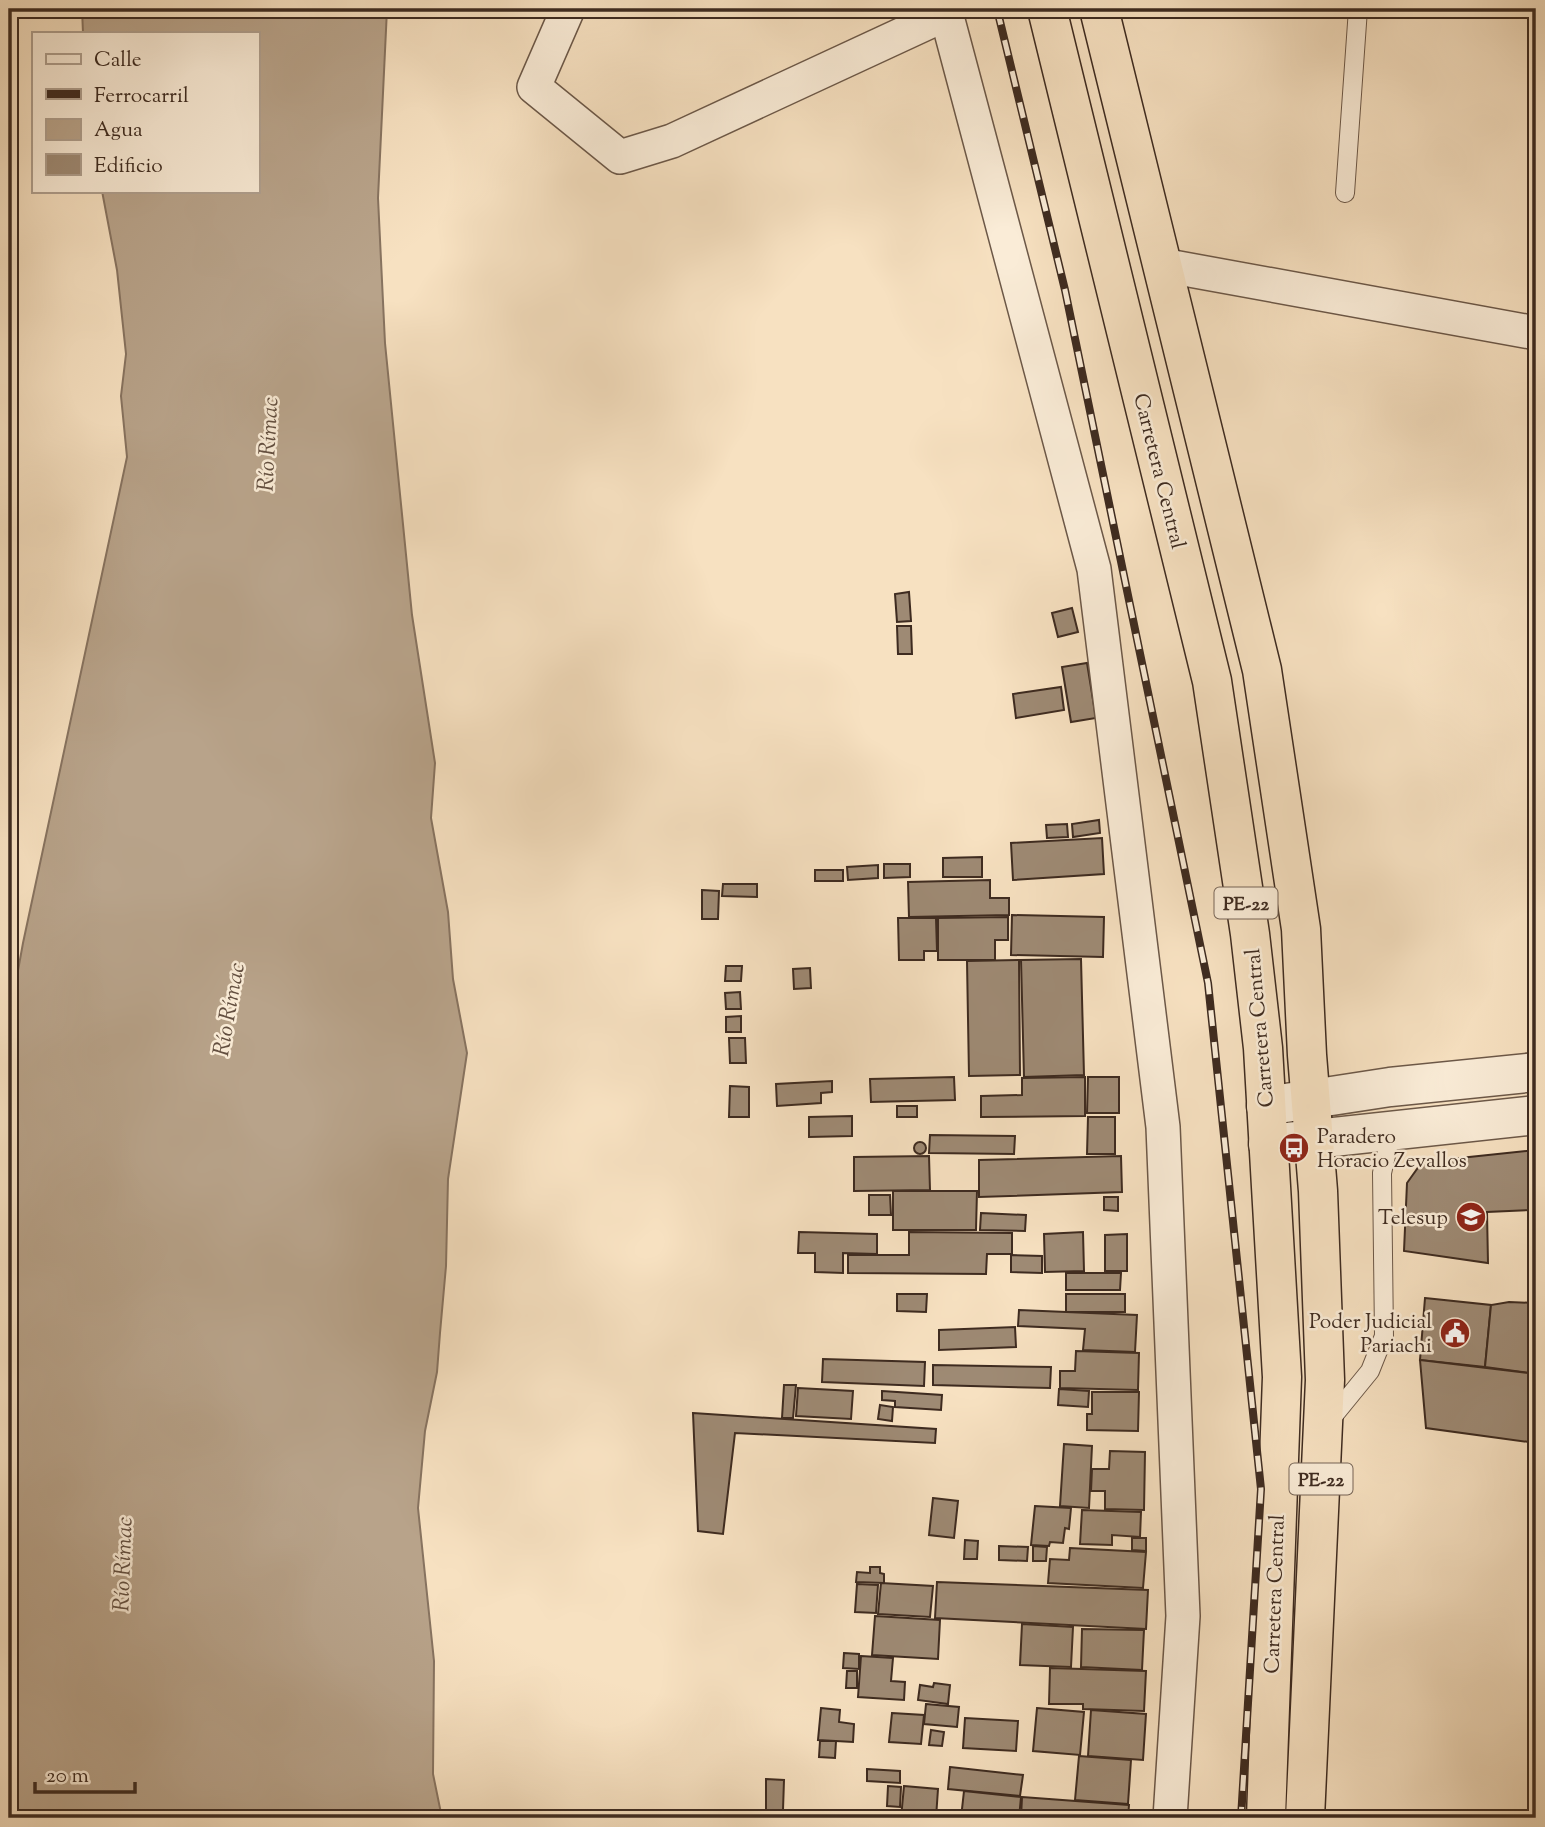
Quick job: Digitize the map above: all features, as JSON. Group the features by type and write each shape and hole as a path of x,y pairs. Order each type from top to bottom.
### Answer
{"highway":[{"name":"Carretera Central","path":"1047,9 1212,681 1250,934 1263,1048 1282,1377 1266,1818"},
{"name":"Carretera Central","path":"1099,9 1262,670 1301,929 1315,1140 1325,1380 1305,1818"}],"street":[{"path":"568,9 534,87 620,157 671,141 946,11 1094,569 1164,1127 1183,1616 1170,1818"},
{"path":"1162,265 1536,333"},
{"path":"1266,1106 1390,1087 1536,1072"},
{"path":"1390,1087 1392,1130"},
{"path":"1268,1144 1536,1115"}],"lane":[{"path":"1345,193 1358,9"},
{"path":"1323,1429 1370,1371 1384,1336 1382,1173 1392,1130"}],"water":[{"name":"Río Rímac","path":"82,9 387,9 378,198 385,343 412,615 435,763 431,818 448,912 453,979 467,1053 448,1179 446,1266 437,1372 425,1431 418,1508 434,1661 433,1774 442,1818 9,1818 9,1020 127,457 121,396 126,354 117,270 102,192 259,192 259,32 83,32"}],"building":[{"path":"909,592 911,621 897,622 895,594"},
{"path":"1072,608 1078,632 1058,637 1052,613"},
{"path":"897,626 911,626 912,654 898,654"},
{"path":"1087,663 1096,718 1071,722 1062,667"},
{"path":"1061,687 1064,710 1016,718 1013,694"},
{"path":"1099,820 1100,833 1073,837 1072,824"},
{"path":"1067,824 1068,837 1047,838 1046,825"},
{"path":"1102,838 1104,874 1013,880 1011,843"},
{"path":"982,857 982,877 943,877 943,858"},
{"path":"884,864 910,864 910,877 884,878"},
{"path":"878,865 878,878 848,880 847,867"},
{"path":"815,870 843,870 843,881 815,881"},
{"path":"990,880 990,898 1009,898 1009,915 909,917 908,882"},
{"path":"723,884 757,884 757,897 722,896"},
{"path":"702,890 719,891 718,919 702,919"},
{"path":"1012,915 1104,917 1103,957 1011,955"},
{"path":"1008,917 1008,940 995,940 995,960 938,960 938,918"},
{"path":"898,918 936,918 937,951 924,951 924,960 899,960"},
{"path":"1081,959 1084,1075 1024,1077 1021,960"},
{"path":"1019,960 1020,1075 969,1076 967,961"},
{"path":"726,966 742,966 741,981 725,981"},
{"path":"810,968 811,988 794,989 793,969"},
{"path":"740,992 741,1009 726,1009 725,993"},
{"path":"741,1016 741,1032 726,1032 726,1017"},
{"path":"729,1038 745,1038 746,1063 730,1063"},
{"path":"954,1077 955,1100 871,1102 870,1079"},
{"path":"1085,1077 1085,1116 981,1117 981,1096 1022,1095 1022,1078"},
{"path":"1088,1077 1119,1077 1119,1113 1087,1113"},
{"path":"832,1081 832,1092 821,1093 821,1103 777,1106 776,1084"},
{"path":"730,1086 749,1087 749,1117 729,1117"},
{"path":"897,1106 917,1106 917,1117 897,1117"},
{"path":"852,1116 852,1136 809,1137 809,1117"},
{"path":"1088,1117 1115,1117 1115,1154 1087,1154"},
{"path":"930,1135 1015,1136 1014,1154 929,1153"},
{"path":"915,1143 925,1143 925,1153 915,1153"},
{"name":"Telesup","path":"1536,1150 1536,1191 1532,1192 1532,1210 1487,1212 1488,1263 1404,1251 1407,1183 1422,1162"},
{"path":"929,1156 930,1190 854,1191 854,1157"},
{"path":"1121,1156 1122,1192 979,1197 979,1160"},
{"path":"893,1191 977,1191 976,1230 893,1230"},
{"path":"869,1195 890,1195 891,1215 869,1215"},
{"path":"1104,1197 1118,1197 1118,1211 1104,1210"},
{"path":"981,1213 1026,1215 1025,1231 980,1230"},
{"path":"799,1232 877,1234 877,1254 843,1253 843,1273 815,1272 815,1253 798,1253"},
{"path":"909,1232 1012,1233 1012,1254 987,1254 986,1274 848,1273 848,1255 909,1255"},
{"path":"1083,1232 1084,1271 1045,1272 1044,1234"},
{"path":"1127,1234 1127,1271 1105,1271 1105,1235"},
{"path":"1011,1255 1042,1256 1042,1273 1011,1272"},
{"path":"1066,1273 1121,1273 1120,1290 1066,1290"},
{"path":"897,1294 927,1294 926,1312 897,1311"},
{"path":"1066,1294 1125,1294 1125,1312 1066,1312"},
{"name":"Poder Judicial Pariachi","path":"1425,1298 1491,1305 1485,1367 1420,1360"},
{"path":"1509,1302 1536,1303 1536,1374 1485,1367 1491,1305"},
{"path":"1019,1310 1137,1315 1135,1352 1083,1350 1085,1329 1018,1326"},
{"path":"1015,1327 1016,1347 939,1350 939,1330"},
{"path":"1076,1351 1139,1353 1138,1390 1060,1388 1060,1371 1075,1371"},
{"path":"823,1359 925,1362 924,1386 822,1382"},
{"path":"1420,1360 1536,1374 1536,1443 1426,1428"},
{"path":"933,1365 1051,1367 1050,1388 933,1385"},
{"path":"784,1385 796,1385 793,1418 782,1418"},
{"path":"798,1388 853,1391 851,1419 796,1416"},
{"path":"1059,1389 1089,1391 1088,1407 1058,1405"},
{"path":"882,1391 942,1395 941,1410 895,1407 895,1401 882,1400"},
{"path":"1092,1392 1139,1392 1138,1431 1087,1430 1087,1414 1092,1414"},
{"path":"880,1405 893,1407 892,1421 878,1419"},
{"path":"693,1413 936,1429 935,1443 735,1433 723,1534 698,1531"},
{"path":"1064,1444 1092,1446 1089,1508 1060,1506"},
{"path":"1110,1451 1145,1452 1144,1510 1105,1509 1105,1491 1091,1491 1092,1469 1109,1469"},
{"path":"933,1498 958,1501 954,1538 929,1535"},
{"path":"1035,1506 1071,1508 1069,1529 1065,1528 1063,1543 1050,1542 1049,1546 1031,1545"},
{"path":"1082,1510 1141,1512 1140,1537 1112,1535 1112,1545 1080,1544"},
{"path":"1132,1538 1146,1538 1146,1551 1132,1550"},
{"path":"965,1540 978,1541 977,1559 964,1559"},
{"path":"999,1546 1028,1547 1027,1561 999,1560"},
{"path":"1033,1546 1047,1547 1046,1561 1033,1561"},
{"path":"1070,1548 1146,1552 1143,1588 1048,1583 1050,1559 1069,1560"},
{"path":"870,1567 880,1567 880,1573 884,1574 884,1583 856,1582 857,1572 870,1573"},
{"path":"937,1582 1148,1590 1146,1629 935,1618"},
{"path":"881,1583 933,1586 930,1617 878,1614"},
{"path":"857,1584 878,1585 876,1613 855,1612"},
{"path":"875,1616 940,1620 938,1659 872,1655"},
{"path":"1022,1624 1073,1627 1071,1667 1020,1665"},
{"path":"1082,1629 1144,1630 1142,1670 1081,1667"},
{"path":"844,1653 859,1654 859,1669 843,1668"},
{"path":"861,1656 893,1658 891,1681 905,1682 904,1700 858,1697"},
{"path":"1050,1668 1146,1671 1144,1711 1083,1709 1083,1704 1049,1704"},
{"path":"847,1671 857,1671 857,1688 846,1688"},
{"path":"934,1683 950,1685 948,1704 918,1700 920,1685 933,1687"},
{"path":"926,1704 959,1707 957,1727 924,1724"},
{"path":"821,1708 840,1710 839,1722 854,1724 853,1742 818,1740"},
{"path":"1037,1708 1084,1712 1080,1755 1033,1751"},
{"path":"1091,1710 1146,1714 1143,1760 1088,1756"},
{"path":"892,1713 924,1715 921,1744 889,1742"},
{"path":"965,1718 1018,1721 1016,1751 963,1748"},
{"path":"931,1730 944,1732 942,1746 929,1745"},
{"path":"820,1741 836,1741 835,1758 819,1757"},
{"path":"1079,1756 1131,1760 1128,1804 1075,1800"},
{"path":"950,1767 1023,1775 1020,1796 948,1789"},
{"path":"867,1769 900,1771 900,1783 867,1781"},
{"path":"766,1779 784,1780 783,1810 766,1810"},
{"path":"888,1786 901,1787 900,1807 887,1806"},
{"path":"904,1786 938,1789 936,1818 901,1818"},
{"path":"964,1791 1021,1797 1019,1818 961,1818"},
{"path":"1022,1797 1129,1805 1128,1818 1021,1818"}],"railway":[{"path":"997,9 1065,290 1208,983 1261,1489 1241,1818"}],"place":[{"name":"Paradero Horacio Zevallos","path":"1294,1148"},
{"name":"Telesup","path":"1471,1217"},
{"name":"Poder Judicial Pariachi","path":"1455,1333"}]}
